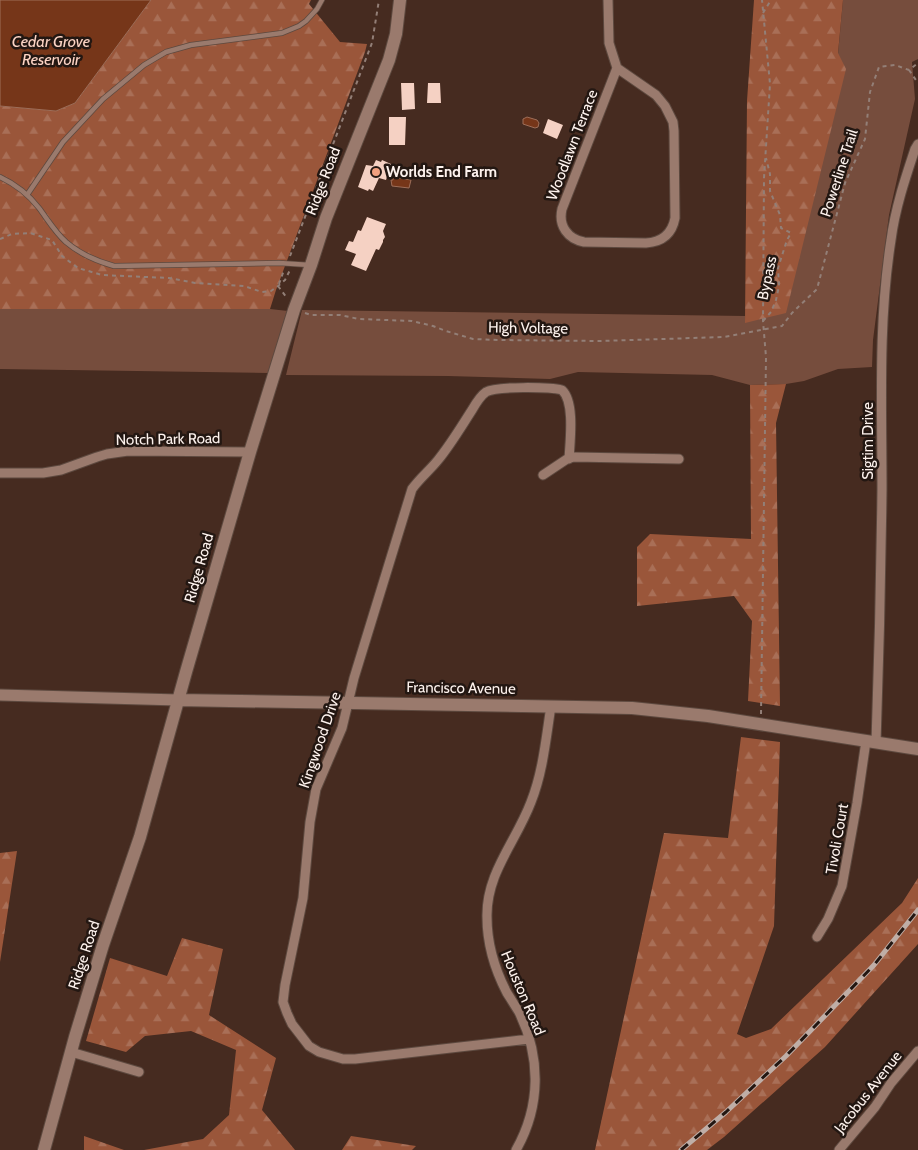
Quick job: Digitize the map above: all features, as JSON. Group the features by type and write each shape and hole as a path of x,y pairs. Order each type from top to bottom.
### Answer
{"main road":[{"name":"Ridge Road","path":"44,1150 103,945 140,837 250,452 294,310 326,218 389,60 396,34 400,0"},
{"name":"Francisco Avenue","path":"178,700 632,708 708,716 918,749"}],"street":[{"path":"608,0 609,43 617,68"},
{"name":"Woodlawn Terrace","path":"617,68 656,95 670,114 674,131 675,218 672,228 661,240 651,242 579,241 565,231 561,220 562,210 617,68"},
{"name":"Sigtim Drive","path":"871,742 880,626 884,300 894,219 918,144"},
{"name":"Kingwood Drive","path":"529,1039 356,1060 343,1059 319,1052 309,1046 292,1024 283,1002 303,898 310,822 316,789 342,728 354,678 412,489 419,479 437,462 481,396 488,391 506,388 562,390 566,394 570,409 569,459"},
{"name":"Notch Park Road","path":"0,473 43,473 61,470 97,457 128,451 250,452"},
{"path":"543,475 574,457 679,459"},
{"name":"Francisco Avenue","path":"0,695 178,700"},
{"name":"Houston Road","path":"516,1150 524,1136 533,1108 535,1070 529,1039 491,954 487,934 487,900 499,864 524,820 532,801 542,763 552,706"},
{"name":"Tivoli Court","path":"816,937 828,919 842,886 857,803 871,742"},
{"name":"Jacobus Avenue","path":"839,1150 918,1051"},
{"path":"71,1052 139,1072"}],"lane":[{"path":"27,195 63,142 103,99 144,65 166,52 191,45 282,33 299,26 312,15 322,0"},
{"path":"0,177 27,195 65,241 80,253 102,263 114,266 287,263 311,265"}],"path":[{"path":"294,264 285,280 278,286 372,43 380,0"},
{"path":"761,724 766,366 763,321 764,178 770,84 762,0"},
{"path":"763,13 771,0"},
{"path":"918,63 909,70 918,83"},
{"name":"Powerline Trail","path":"764,329 782,326 792,313 817,289 845,183 865,139 870,92 879,67 895,66 909,70"},
{"name":"Bypass","path":"763,321 771,312 776,300 778,268 791,233 781,228 780,215 770,191 770,174 765,156"},
{"name":"High Voltage","path":"294,310 311,315 412,321 473,339 601,341 724,337 764,329"}],"shaded area":[{"path":"843,0 918,0 918,59 912,62 915,99 889,215 873,340 872,367 838,369 804,381 786,384 750,385 712,375 578,372 550,379 286,375 302,310 745,316 745,322 838,54"},
{"path":"0,309 270,309 288,311 269,373 0,369"}],"green space":[{"path":"151,0 311,0 309,4 340,42 367,44 270,309 0,309 0,106 56,111 75,103"},
{"path":"754,0 843,0 838,53 846,69 786,313 745,323 747,101"},
{"path":"786,384 776,423 780,706 748,701 752,621 734,596 637,606 637,547 650,534 751,539 750,385"},
{"path":"741,737 780,742 774,926 737,1034 746,1038 771,1029 902,903 918,878 918,944 825,1047 707,1150 595,1150 664,833 728,838"},
{"path":"17,851 0,962 0,853"},
{"path":"182,938 223,949 209,1015 276,1058 262,1110 295,1150 144,1150 203,1139 229,1115 236,1050 191,1031 145,1036 126,1052 86,1041 110,958 167,976"},
{"path":"84,1136 124,1150 84,1150"},
{"path":"351,1136 416,1146 412,1150 342,1150"}],"water":[{"name":"Cedar Grove Reservoir","path":"0,0 151,0 75,103 56,111 0,106"},
{"path":"527,117 537,120 539,123 538,127 535,128 523,124 523,119"},
{"path":"393,177 411,180 409,188 392,186 391,180 393,180"}],"building":[{"path":"401,83 414,83 415,109 402,110"},
{"path":"428,83 440,83 441,103 427,103"},
{"path":"389,117 406,117 405,145 389,145"},
{"path":"548,119 563,125 557,139 543,133"},
{"name":"Worlds End Farm","path":"376,160 381,162 382,160 391,164 386,180 379,178 373,191 358,187 366,165 373,166"},
{"path":"367,217 386,224 383,231 385,237 383,242 379,250 376,249 366,271 351,265 356,254 345,250 349,241 353,242 358,230 361,231"}],"railway":[{"path":"681,1150 726,1112 786,1056 874,965 918,910"}],"place":[{"name":"Worlds End Farm","path":"376,172"}]}
